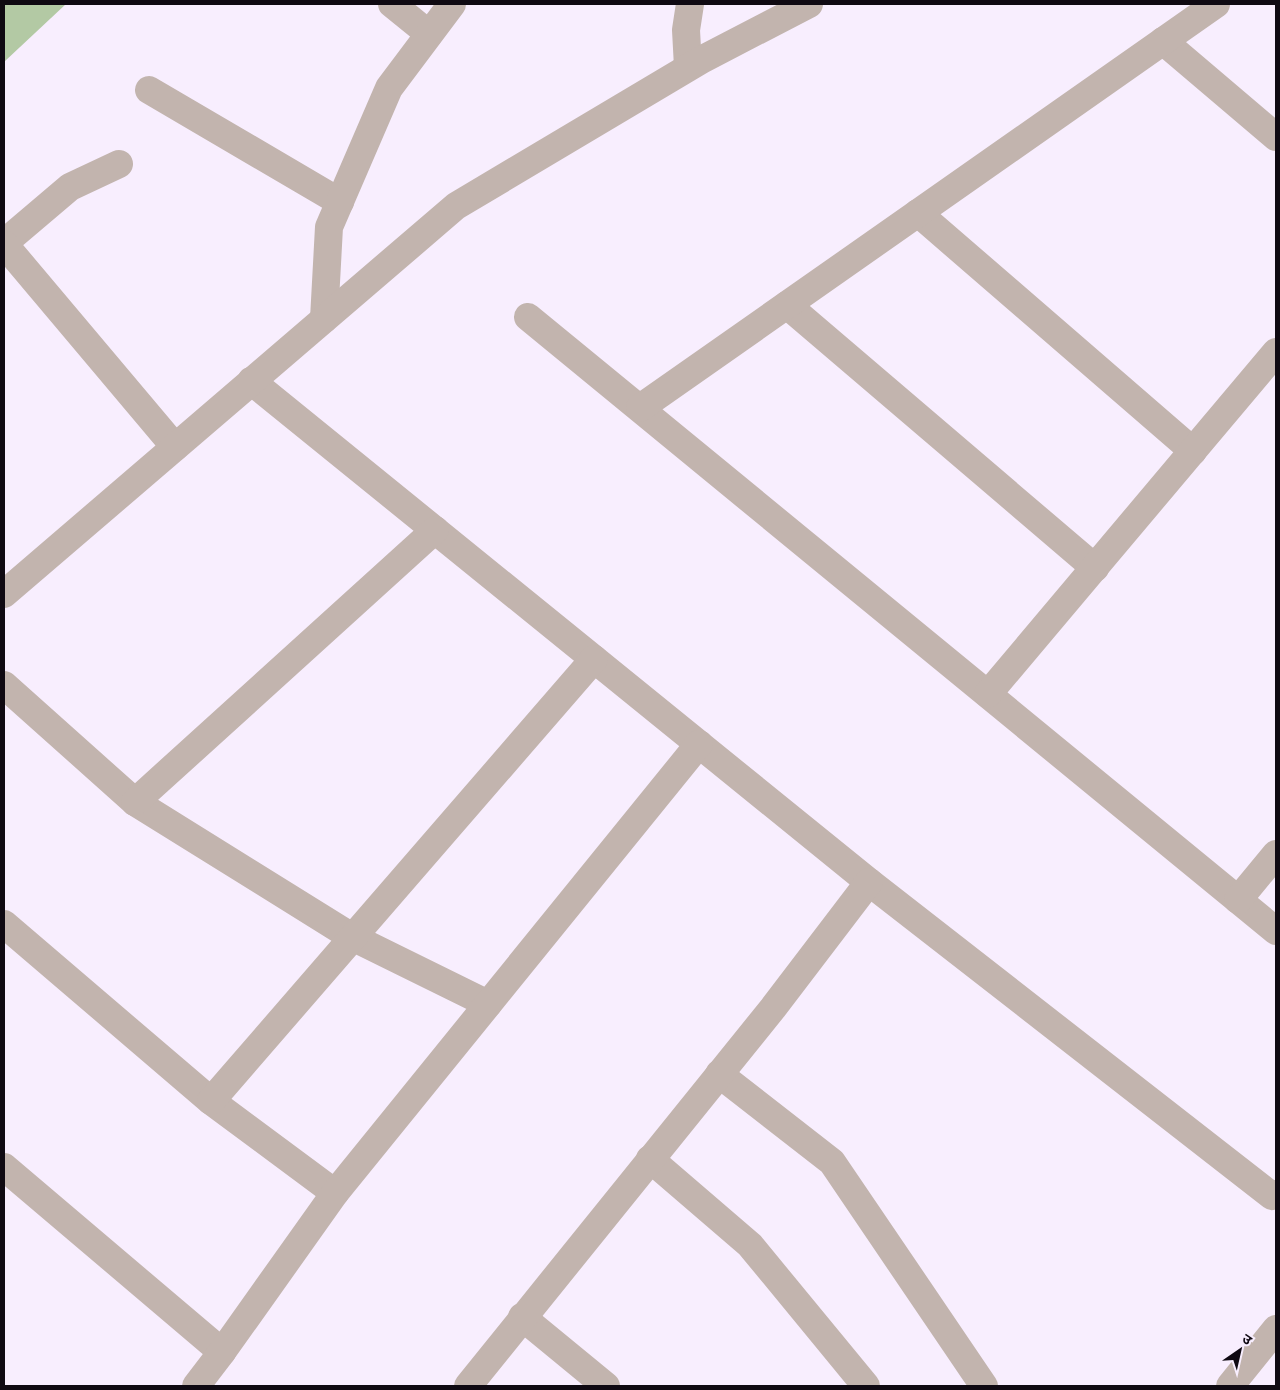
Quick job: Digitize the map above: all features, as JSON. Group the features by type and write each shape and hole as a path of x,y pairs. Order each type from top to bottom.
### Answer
{"street":[{"path":"392,4 430,34"},
{"path":"324,319 329,227 389,88 452,4"},
{"path":"688,67 686,30 690,4"},
{"path":"4,594 456,206 688,67 809,4"},
{"path":"640,408 1216,4"},
{"path":"1163,41 1276,137"},
{"path":"149,90 340,202"},
{"path":"119,164 70,187 4,243 175,447"},
{"path":"918,213 1193,451"},
{"path":"787,305 1095,568"},
{"path":"528,316 1276,931"},
{"path":"988,694 1276,352"},
{"path":"251,382 870,882 1275,1197"},
{"path":"135,802 435,530"},
{"path":"211,1101 594,659"},
{"path":"4,686 135,802 352,937 488,1004"},
{"path":"196,1386 335,1193 699,744"},
{"path":"1238,900 1276,854"},
{"path":"468,1386 773,1008 870,882"},
{"path":"4,924 211,1101 335,1193"},
{"path":"719,1074 832,1162 984,1386"},
{"path":"650,1160 750,1245 866,1386"},
{"path":"4,1167 222,1352"},
{"path":"522,1317 606,1386"},
{"path":"1230,1386 1276,1328"}],"green space":[{"path":"4,4 66,4 4,62"}]}
